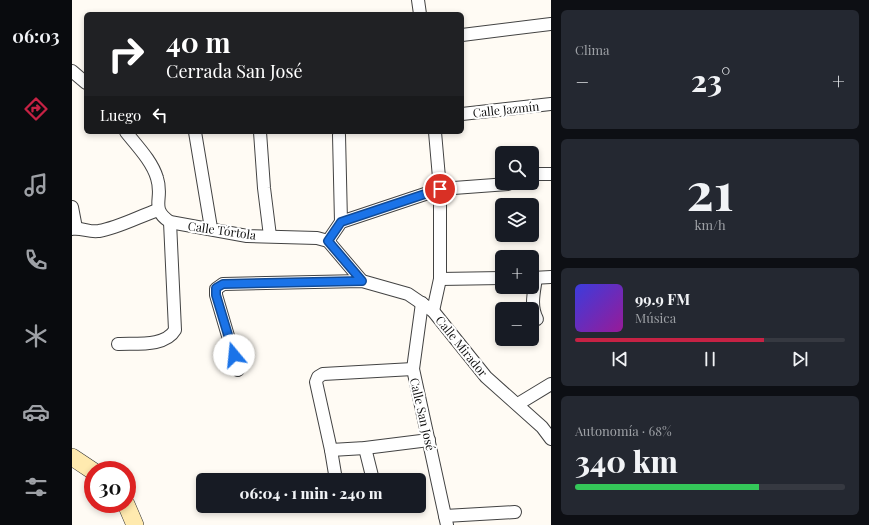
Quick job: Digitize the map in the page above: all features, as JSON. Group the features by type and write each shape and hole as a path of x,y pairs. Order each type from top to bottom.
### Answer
{"street":[{"path":"418,0 420,12"},
{"path":"464,35 551,24"},
{"path":"73,73 84,81"},
{"name":"Calle Jazmín","path":"464,114 551,104"},
{"path":"72,207 74,229 88,232 100,232 158,210 160,193 158,178 152,166 128,134"},
{"path":"195,134 211,228"},
{"path":"260,134 264,188 270,236"},
{"name":"Calle Mirador","path":"434,134 440,189 440,279 433,311 486,377 542,426 551,439"},
{"path":"340,135 341,222 328,241 362,281"},
{"path":"539,174 551,174"},
{"path":"341,222 440,189 495,185"},
{"name":"Calle Tórtola","path":"158,210 162,217 170,222 211,228 246,236 317,238 328,241"},
{"path":"118,344 160,342 171,337 175,330 170,222"},
{"path":"539,278 551,277"},
{"path":"440,279 495,278"},
{"path":"238,370 216,295 216,288 223,284 362,281 408,294 433,311"},
{"name":"Calle San José","path":"422,303 413,369 446,521"},
{"path":"335,473 316,382 318,377 323,374 413,369"},
{"path":"518,404 551,384"},
{"path":"331,450 365,448 429,440"},
{"path":"365,448 371,473"},
{"path":"72,457 84,465"},
{"path":"446,521 515,512"},
{"path":"130,513 135,525"}],"route":[{"path":"234,355 216,295 216,288 223,284 362,281 328,241 341,222 440,189"}]}
